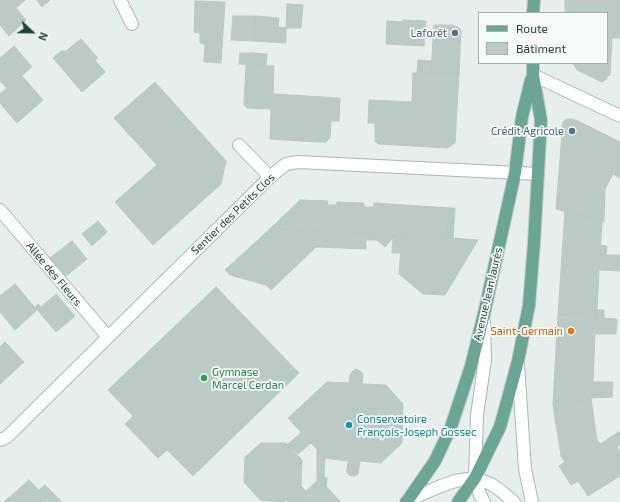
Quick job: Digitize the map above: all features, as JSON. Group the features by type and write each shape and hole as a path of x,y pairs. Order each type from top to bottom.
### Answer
{"main road":[{"path":"533,12 534,0"},
{"path":"458,502 475,478 500,427 518,361 529,305 541,120 533,69"},
{"name":"Avenue Jean Jaurès","path":"407,501 435,461 451,427 471,366 515,173 522,117 533,69"}],"street":[{"path":"120,0 132,24"},
{"path":"533,69 620,116"},
{"path":"239,145 270,177"},
{"name":"Sentier des Petits Clos","path":"0,440 7,437 270,177 286,164 298,162 538,174"},
{"name":"Allée des Fleurs","path":"0,210 108,338"},
{"path":"484,314 485,360 477,415 475,478 480,495 484,502"},
{"path":"518,361 525,469 532,502"},
{"path":"407,501 455,481 475,478 491,484 501,490 514,502"}],"building":[{"path":"0,0 25,0 16,8 26,20 9,36 0,25"},
{"path":"37,0 50,0 42,7"},
{"path":"565,0 620,0 620,38 612,38 610,75 607,76 607,79 602,82 577,70 574,64 608,64 608,12 565,12"},
{"path":"195,1 225,2 221,63 204,62 205,44 200,43 200,33 194,32"},
{"path":"287,4 303,5 301,28 286,28"},
{"path":"233,16 255,16 254,41 231,40"},
{"path":"255,16 279,18 278,27 286,28 286,43 254,41"},
{"path":"403,20 426,21 424,46 386,44 387,21 403,22"},
{"path":"434,25 451,25 458,27 461,30 459,74 431,73"},
{"path":"81,39 88,47 88,52 105,72 82,92 53,58 61,51 66,51"},
{"path":"14,46 32,67 7,88 0,81 0,58"},
{"path":"88,47 98,58 95,60 88,52"},
{"path":"240,53 253,53 253,65 239,64"},
{"path":"253,53 267,54 266,65 253,65"},
{"path":"418,60 432,61 431,73 417,73"},
{"path":"246,65 274,66 273,94 340,98 339,121 331,121 330,138 326,142 270,139 271,109 247,108 244,105"},
{"path":"413,73 459,74 455,143 448,148 378,144 375,141 375,123 368,123 369,100 412,102"},
{"path":"22,76 43,100 17,123 0,103 0,94"},
{"path":"155,82 226,161 221,184 153,245 115,202 157,165 114,118"},
{"path":"566,119 578,121 620,142 620,178 613,174 605,189 604,222 556,209 563,122"},
{"path":"300,200 328,201 327,205 336,205 337,202 364,203 364,207 374,207 374,203 450,208 446,238 271,228"},
{"path":"450,208 455,208 453,238 446,238"},
{"path":"565,211 602,222 600,255 620,255 620,271 599,270 597,311 558,315"},
{"path":"98,221 107,232 92,246 82,234"},
{"path":"271,228 394,235 385,247 377,240 366,240 366,249 316,247 271,290 266,285 230,275 225,270"},
{"path":"394,235 402,235 400,253 392,253"},
{"path":"402,235 478,240 445,295 423,294 399,274"},
{"path":"72,241 87,259 66,276 50,258"},
{"path":"601,245 607,246 606,255 600,255"},
{"path":"15,284 20,290 0,308 0,296"},
{"path":"216,287 299,373 193,476 167,450 158,458 125,424 133,416 108,390"},
{"path":"20,290 37,310 15,330 0,312 0,308"},
{"path":"56,294 75,316 56,332 35,307 38,304 41,307"},
{"path":"597,310 604,310 604,318 596,318"},
{"path":"597,311 596,318 617,319 616,334 595,334 593,382 613,382 612,397 591,398 554,412 553,403 558,315"},
{"path":"5,342 24,362 0,384 0,347"},
{"name":"Conservatoire François-Joseph Gossec","path":"356,369 363,374 362,384 386,385 403,404 402,443 381,463 360,461 358,474 352,476 347,472 348,461 325,458 288,418 327,382 349,383 350,375"},
{"path":"591,398 597,440 600,444 620,432 620,445 617,447 620,452 620,476 588,496 578,481 571,485 559,466 565,462 561,456 554,412"},
{"path":"301,433 311,443 298,454 288,444"},
{"path":"261,443 286,443 302,460 301,486 284,502 260,500 244,482 245,457"},
{"path":"317,450 325,458 324,477 327,478 326,487 319,479 317,480"},
{"path":"319,479 341,502 294,502 306,491"},
{"path":"29,480 48,500 46,502 4,502"},
{"path":"45,485 62,502 49,502 39,490"},
{"path":"301,486 306,491 294,502 288,502 286,500"}],"place":[{"name":"Laforêt","path":"455,33"},
{"name":"Crédit Agricole","path":"572,131"},
{"name":"Saint-Germain","path":"571,331"},
{"name":"Gymnase Marcel Cerdan","path":"204,378"},
{"name":"Conservatoire François-Joseph Gossec","path":"349,425"}]}
